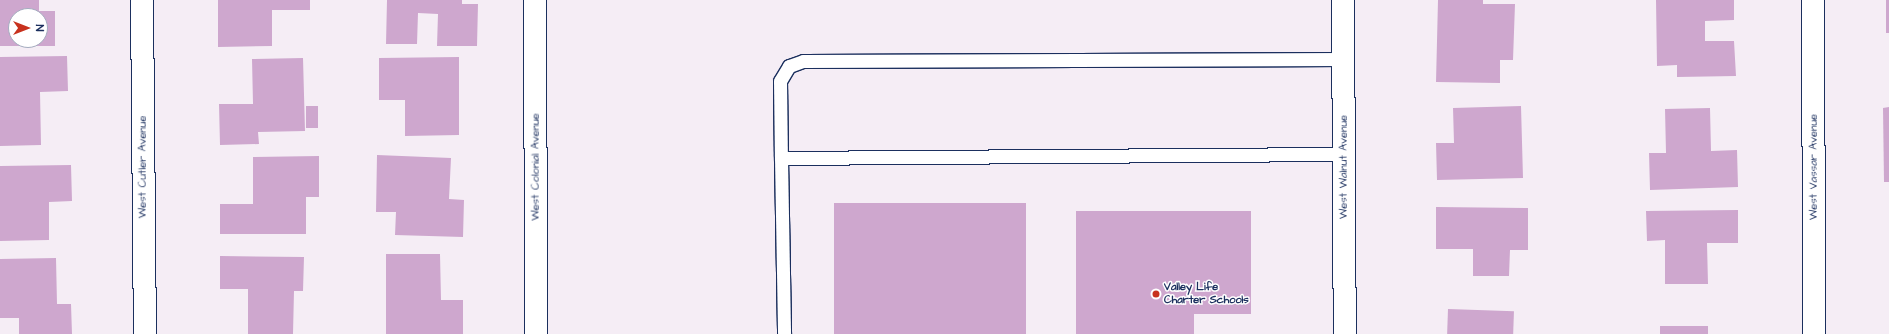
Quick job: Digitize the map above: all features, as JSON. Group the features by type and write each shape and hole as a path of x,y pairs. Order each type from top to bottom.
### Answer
{"street":[{"name":"West Cutler Avenue","path":"142,0 145,334"},
{"name":"West Colonial Avenue","path":"535,0 536,334"},
{"name":"West Walnut Avenue","path":"1343,0 1343,154 1346,334"},
{"name":"West Vassar Avenue","path":"1813,0 1814,334"}],"lane":[{"path":"784,334 780,81 789,66 803,61 1343,58"},
{"path":"782,158 1343,154"}],"building":[{"path":"0,0 39,0 39,8 8,8 8,46 0,46"},
{"path":"218,0 310,0 310,10 272,10 272,46 218,47"},
{"path":"387,0 462,0 462,4 478,4 477,46 437,46 438,14 418,13 417,44 386,44"},
{"path":"1438,0 1483,0 1483,4 1515,4 1513,60 1500,60 1500,83 1436,82"},
{"path":"1656,0 1734,0 1734,20 1705,21 1705,41 1734,41 1736,76 1677,77 1677,65 1657,66"},
{"path":"1886,0 1889,0 1889,33 1886,33"},
{"path":"48,11 55,11 55,46 48,46"},
{"path":"67,56 68,91 40,92 41,145 0,146 0,57"},
{"path":"459,57 459,135 405,136 405,100 379,100 379,58"},
{"path":"303,58 305,131 258,132 259,144 220,145 219,104 253,104 252,59"},
{"path":"306,106 318,106 318,128 306,128"},
{"path":"1521,106 1523,178 1437,180 1436,143 1454,143 1453,108"},
{"path":"1889,107 1889,182 1884,182 1883,108"},
{"path":"1710,108 1711,151 1737,150 1738,187 1650,190 1649,153 1666,153 1665,109"},
{"path":"377,155 451,158 449,199 464,200 463,237 395,235 396,212 376,212"},
{"path":"319,156 319,197 306,197 306,234 220,234 220,204 253,204 253,157"},
{"path":"71,165 72,201 49,202 49,240 0,241 0,166"},
{"path":"834,203 1026,203 1026,334 834,334"},
{"path":"1436,207 1528,208 1528,250 1510,250 1509,276 1473,276 1473,249 1436,249"},
{"path":"1738,210 1738,243 1707,243 1708,284 1665,284 1665,240 1647,241 1646,211"},
{"path":"1076,211 1251,211 1251,314 1194,314 1194,334 1076,334"},
{"path":"386,254 440,254 441,300 463,300 463,334 386,334"},
{"path":"220,256 304,257 303,291 294,291 293,334 248,334 248,289 220,289"},
{"path":"56,258 57,304 71,304 72,334 19,334 19,318 0,318 0,259"},
{"path":"1448,309 1514,311 1513,334 1447,334"},
{"path":"1660,326 1708,326 1708,334 1660,334"}],"place":[{"name":"Valley Life Charter Schools","path":"1156,294"}]}
